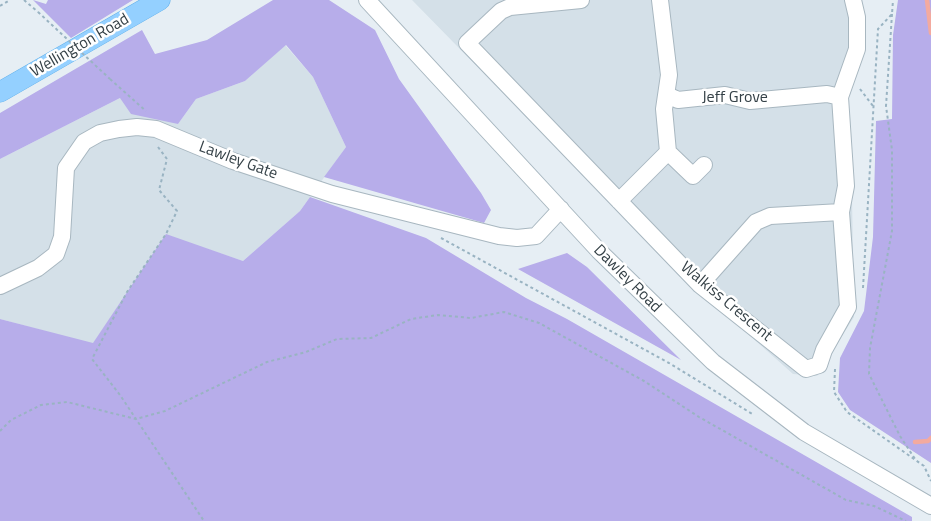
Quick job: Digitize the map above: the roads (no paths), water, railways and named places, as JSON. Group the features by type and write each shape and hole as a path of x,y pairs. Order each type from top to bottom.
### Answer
{"main road":[{"name":"Wellington Road","path":"0,92 160,0"}],"street":[{"name":"Dawley Road","path":"367,0 646,298 731,377 804,432 931,508"},
{"name":"Walkiss Crescent","path":"580,0 514,3 501,11 467,43 700,285 806,369 819,365 824,350 848,307 841,212 846,186 843,90 857,49 857,17 853,0"},
{"path":"660,0 669,75 664,109 668,152 693,176 704,165"},
{"name":"Jeff Grove","path":"667,95 678,100 725,96 750,101 827,94 843,90"},
{"name":"Lawley Gate","path":"0,286 38,268 56,254 62,237 66,168 84,142 100,133 119,129 137,127 156,129 233,161 332,194 499,236 517,238 536,236 561,209"},
{"path":"619,201 668,152"},
{"path":"700,285 756,222 770,216 841,212"},
{"path":"923,521 931,508"}],"waterway":[{"path":"927,0 931,33"},
{"path":"915,442 928,441 931,438"}]}
